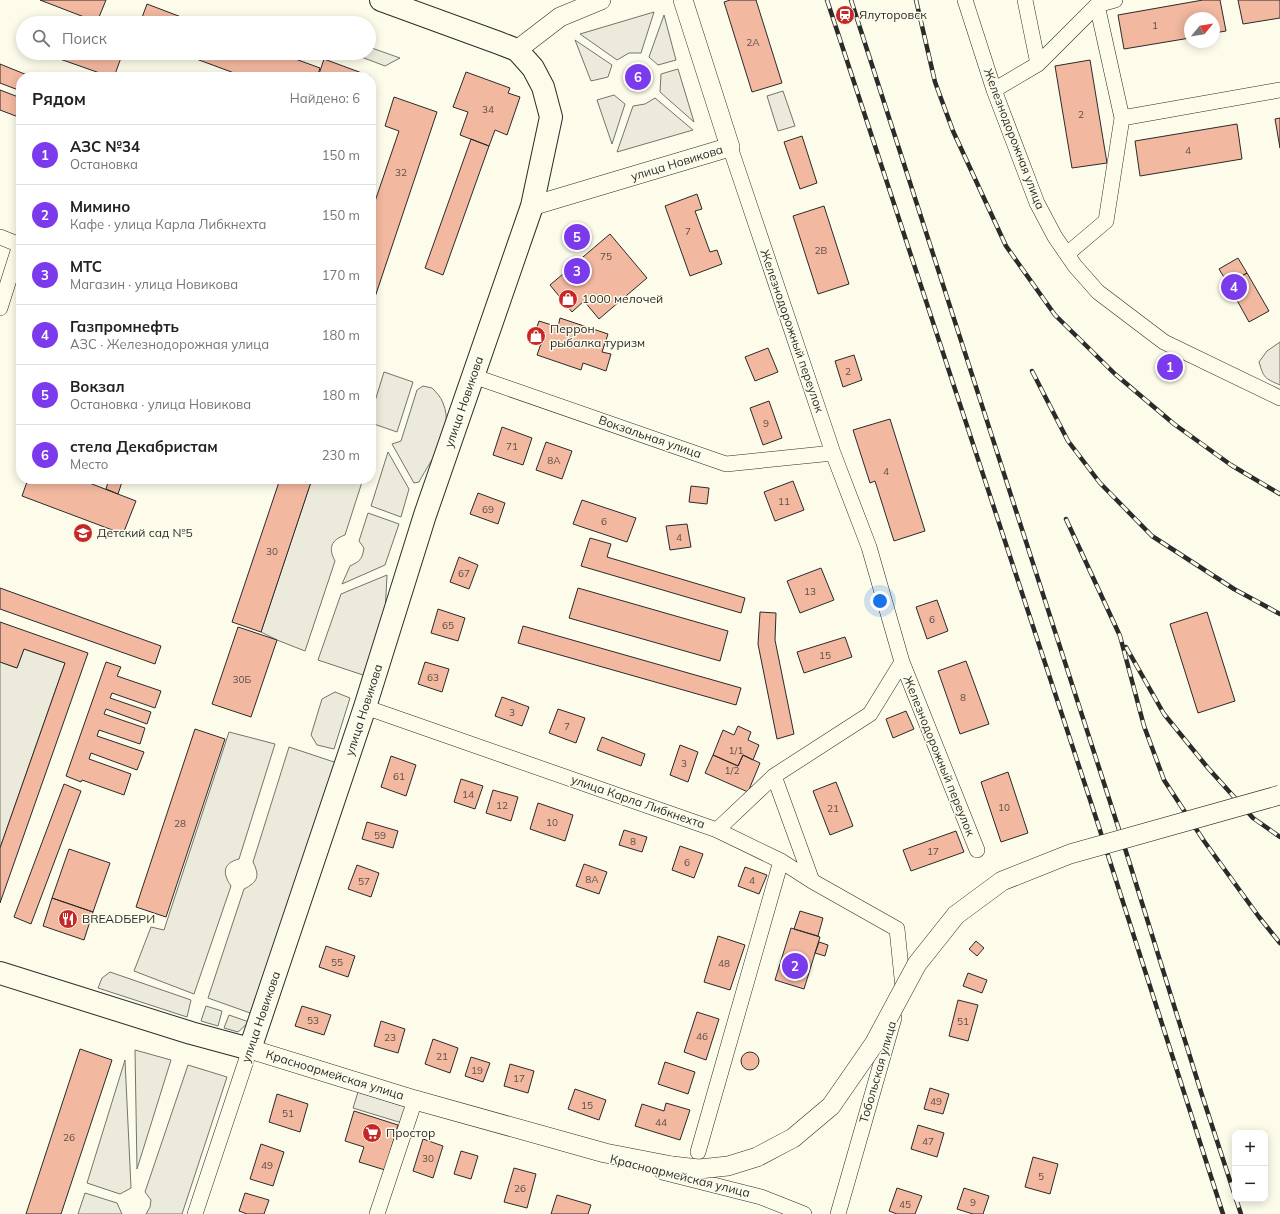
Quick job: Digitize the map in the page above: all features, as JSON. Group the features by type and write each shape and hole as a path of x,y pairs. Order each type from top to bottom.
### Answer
{"main road":[{"path":"381,0 516,50"},
{"name":"улица Новикова","path":"250,1049 365,707 426,515 532,206 552,117 543,87 533,68 516,50"},
{"name":"Красноармейская улица","path":"0,973 191,1033 250,1049"}],"street":[{"path":"516,50 560,17 601,0"},
{"name":"Железнодорожный переулок","path":"683,0 730,147 833,453 869,547 902,662 977,850"},
{"name":"Железнодорожная улица","path":"965,0 994,90 1037,203 1055,237 1075,266 1098,292 1164,342 1280,398"},
{"path":"1025,0 1038,64"},
{"path":"994,90 1038,64 1097,5 1115,0"},
{"path":"1067,254 1106,221 1122,118 1097,5"},
{"path":"1122,118 1280,90"},
{"name":"улица Новикова","path":"532,206 730,147"},
{"path":"0,237 16,243"},
{"path":"0,308 16,258"},
{"name":"Вокзальная улица","path":"473,376 726,464 833,453"},
{"name":"Железнодорожный переулок","path":"717,830 774,776 870,714 902,662"},
{"name":"улица Карла Либкнехта","path":"365,707 717,830 781,861 812,881 897,929"},
{"path":"774,776 812,881"},
{"name":"Красноармейская улица","path":"250,1049 415,1100 605,1153 672,1166 699,1168 728,1166 757,1157 793,1138 831,1106 874,1044 917,964 956,915 1002,881 1070,854 1280,795"},
{"path":"698,1152 781,861"},
{"name":"Тобольская улица","path":"838,1214 903,988 897,929"},
{"name":"улица Новикова","path":"195,1214 250,1049"},
{"path":"377,1214 415,1100"},
{"name":"Красноармейская улица","path":"557,1139 575,1149 761,1197 804,1214"}],"shaded area":[{"path":"654,12 641,53 629,53 617,60 580,34"},
{"path":"664,15 676,60 658,65 649,57"},
{"path":"575,40 612,65 608,77 591,81"},
{"path":"376,49 400,58 385,66 369,60 376,60"},
{"path":"678,69 694,122 660,92 661,74"},
{"path":"783,91 795,126 778,131 767,96"},
{"path":"614,95 625,104 612,144 597,100"},
{"path":"655,98 693,130 617,152 633,106 645,104"},
{"path":"1280,342 1280,385 1265,377 1259,362 1267,351"},
{"path":"384,372 413,382 397,432 376,425 376,398"},
{"path":"423,386 432,388 441,399 446,414 446,424 444,434 435,454 419,482 414,483 392,444 401,441 417,390"},
{"path":"388,452 409,489 401,517 371,506"},
{"path":"310,484 361,484 345,535 337,539 332,545 331,548 335,561 305,651 261,632"},
{"path":"368,513 399,524 385,565 342,584 350,566 361,558 364,548 359,541"},
{"path":"387,575 385,614 363,675 318,660 341,594"},
{"path":"24,649 65,663 0,848 0,662 17,668"},
{"path":"335,692 350,698 334,749 317,745 311,735 322,699"},
{"path":"229,732 275,744 239,859 230,863 226,869 226,877 231,886 194,994 134,971 151,927 164,930"},
{"path":"289,747 337,763 253,1014 208,998 244,889 255,881 257,875 253,862"},
{"path":"110,972 191,1000 187,1017 98,988 102,978"},
{"path":"206,1006 222,1011 218,1026 201,1021"},
{"path":"229,1015 249,1022 238,1032 224,1028"},
{"path":"135,1050 171,1060 137,1169"},
{"path":"125,1060 131,1188 120,1194 87,1183"},
{"path":"188,1065 227,1077 182,1214 146,1214 150,1207 151,1200 145,1192"},
{"path":"358,1092 406,1107 402,1123 353,1108"},
{"path":"85,1193 117,1203 122,1214 78,1214"}],"building":[{"path":"40,0 106,0 99,16 81,16"},
{"path":"730,0 756,0 782,83 752,92 724,2"},
{"path":"1203,0 1220,0 1226,31 1220,32 1220,12 1184,12 1184,39 1124,49 1118,15"},
{"path":"1238,0 1280,0 1280,18 1243,24"},
{"path":"147,4 179,16 143,16"},
{"path":"63,60 120,60 116,72 97,72"},
{"path":"199,60 298,60 320,68 319,72 231,72"},
{"path":"324,60 327,60 359,72 320,72"},
{"path":"1090,60 1107,163 1072,168 1055,66"},
{"path":"0,64 20,72 16,72 16,89 0,83"},
{"path":"466,72 510,88 508,93 520,97 507,135 495,130 489,146 460,135 468,112 453,107"},
{"path":"0,90 16,96 16,116 0,110"},
{"path":"394,97 437,112 376,294 376,198 399,131 385,126"},
{"path":"1280,118 1280,148 1275,119"},
{"path":"1237,124 1242,159 1140,176 1135,141"},
{"path":"802,136 817,183 800,189 784,142"},
{"path":"471,139 489,146 443,275 425,268"},
{"path":"697,194 702,209 695,211 710,252 717,250 722,264 690,276 665,206"},
{"path":"824,206 849,284 818,294 793,216"},
{"path":"610,234 647,278 599,319 584,301 572,312 550,285"},
{"path":"1238,258 1247,273 1228,284 1219,269"},
{"path":"1247,273 1269,311 1249,322 1228,284"},
{"path":"560,318 608,334 602,352 611,354 606,371 583,363 581,370 537,355 542,341 533,338 539,321 558,327"},
{"path":"768,348 778,372 755,381 745,357"},
{"path":"854,355 862,380 843,387 835,361"},
{"path":"769,401 782,438 763,445 750,408"},
{"path":"890,419 925,531 894,541 875,481 870,483 853,430"},
{"path":"502,427 532,438 523,465 493,455"},
{"path":"546,442 572,451 562,479 536,470"},
{"path":"793,481 804,510 775,521 764,492"},
{"path":"26,484 92,484 136,501 123,534 22,496"},
{"path":"108,484 121,484 118,494 106,489"},
{"path":"278,484 310,484 261,632 232,622"},
{"path":"691,486 709,488 707,504 689,502"},
{"path":"478,493 505,503 498,524 470,514"},
{"path":"582,500 636,518 627,542 573,524"},
{"path":"687,524 691,547 670,550 666,526"},
{"path":"590,538 611,544 607,557 745,598 741,613 581,566"},
{"path":"459,557 478,565 469,589 450,582"},
{"path":"821,568 834,600 800,613 787,581"},
{"path":"0,588 161,646 155,664 0,609"},
{"path":"578,588 728,631 720,661 569,618"},
{"path":"937,600 948,631 927,639 916,607"},
{"path":"438,609 465,618 458,641 431,633"},
{"path":"760,612 776,613 775,640 794,734 777,739 758,644"},
{"path":"1207,612 1235,701 1198,713 1170,624"},
{"path":"0,622 88,653 0,903 0,848 65,663 24,649 17,668 0,662"},
{"path":"523,626 741,688 736,705 518,643"},
{"path":"238,627 277,640 251,717 212,704"},
{"path":"845,637 852,657 804,673 797,652"},
{"path":"966,661 989,724 960,734 938,671"},
{"path":"106,662 121,667 117,676 161,691 155,708 112,693 110,698 151,712 147,724 106,709 104,714 145,728 140,744 99,730 97,736 144,752 137,770 91,753 89,759 131,774 124,795 66,776"},
{"path":"425,662 449,669 442,692 418,684"},
{"path":"502,697 529,707 522,726 495,716"},
{"path":"558,709 585,718 576,743 549,733"},
{"path":"906,711 914,729 893,738 886,719"},
{"path":"738,726 751,732 748,740 759,745 753,760 743,755 738,766 713,755 723,730 734,735"},
{"path":"195,729 225,739 166,917 136,907"},
{"path":"602,737 645,754 641,766 597,750"},
{"path":"680,745 698,752 688,782 670,775"},
{"path":"713,755 738,766 743,755 760,763 748,792 705,773"},
{"path":"391,756 416,765 406,796 381,787"},
{"path":"1008,772 1028,833 1001,842 981,782"},
{"path":"461,779 483,786 475,809 454,802"},
{"path":"836,782 853,826 830,835 813,791"},
{"path":"64,784 81,791 31,924 14,917"},
{"path":"493,790 518,797 511,821 486,813"},
{"path":"538,803 573,815 565,841 530,829"},
{"path":"367,822 398,831 393,848 362,839"},
{"path":"624,830 647,837 642,852 619,845"},
{"path":"956,831 964,852 911,871 903,850"},
{"path":"680,846 703,854 694,878 672,870"},
{"path":"69,849 110,863 93,912 52,898"},
{"path":"584,864 607,872 599,894 576,886"},
{"path":"357,865 379,873 371,897 348,889"},
{"path":"745,867 767,875 759,894 738,886"},
{"name":"BREADБЕРИ","path":"52,898 93,912 84,940 43,926"},
{"path":"800,911 823,918 818,936 794,929"},
{"path":"791,928 820,937 804,989 775,980"},
{"path":"718,936 745,945 730,990 704,982"},
{"path":"976,941 984,948 977,956 969,949"},
{"path":"819,942 828,945 825,956 815,953"},
{"path":"326,946 355,956 348,977 319,967"},
{"path":"968,973 987,980 982,993 963,986"},
{"path":"958,1000 978,1005 968,1041 949,1036"},
{"path":"302,1006 331,1015 324,1035 295,1026"},
{"path":"697,1012 719,1019 706,1060 684,1052"},
{"path":"381,1021 405,1029 398,1053 374,1046"},
{"path":"433,1039 458,1048 450,1073 425,1064"},
{"path":"80,1049 112,1060 61,1214 26,1214"},
{"path":"750,1052 757,1054 759,1061 757,1068 750,1070 743,1068 741,1061 743,1054"},
{"path":"471,1057 490,1063 483,1082 465,1076"},
{"path":"665,1062 695,1072 688,1094 658,1084"},
{"path":"510,1064 534,1071 528,1093 504,1086"},
{"path":"930,1088 949,1094 943,1114 924,1109"},
{"path":"575,1089 606,1100 599,1120 568,1109"},
{"path":"277,1094 308,1104 300,1132 269,1122"},
{"path":"666,1103 690,1110 680,1140 635,1126 642,1104 664,1111"},
{"name":"Простор","path":"354,1111 398,1125 385,1170 359,1162 364,1147 345,1141"},
{"path":"918,1125 944,1133 937,1157 911,1149"},
{"path":"423,1139 443,1146 433,1178 413,1171"},
{"path":"261,1144 284,1152 273,1186 250,1179"},
{"path":"461,1151 478,1156 471,1179 454,1174"},
{"path":"1033,1157 1058,1164 1050,1194 1025,1187"},
{"path":"514,1168 536,1174 527,1208 504,1202"},
{"path":"897,1188 922,1196 915,1214 897,1214 889,1211"},
{"path":"964,1188 989,1196 983,1214 973,1214 957,1209"},
{"path":"245,1193 269,1200 264,1214 247,1214 239,1211"},
{"path":"557,1195 591,1205 588,1214 551,1214"}],"railway":[{"path":"827,0 1097,821 1223,1214"},
{"path":"851,0 1123,842 1232,1187"},
{"path":"916,0 935,82 953,131 1006,246 1055,315 1115,374 1174,424 1231,465 1280,494"},
{"path":"1032,371 1068,441 1100,483 1152,536 1234,589 1280,614"},
{"path":"1066,519 1120,636 1144,726 1164,780 1204,841 1259,917 1280,943"},
{"path":"1126,647 1164,714 1208,768 1253,818 1280,837"},
{"path":"1237,1202 1241,1214"}],"place":[{"name":"Ялуторовск","path":"845,15"},
{"name":"стела Декабристам","path":"638,77"},
{"name":"Вокзал","path":"577,237"},
{"name":"МТС","path":"577,271"},
{"name":"Газпромнефть","path":"1234,287"},
{"name":"1000 мелочей","path":"568,299"},
{"name":"Перрон рыбалка туризм","path":"536,336"},
{"name":"АЗС №34","path":"1170,367"},
{"name":"Детский сад №5","path":"83,533"},
{"name":"BREADБЕРИ","path":"68,919"},
{"name":"Мимино","path":"795,966"},
{"name":"Простор","path":"372,1133"}]}
